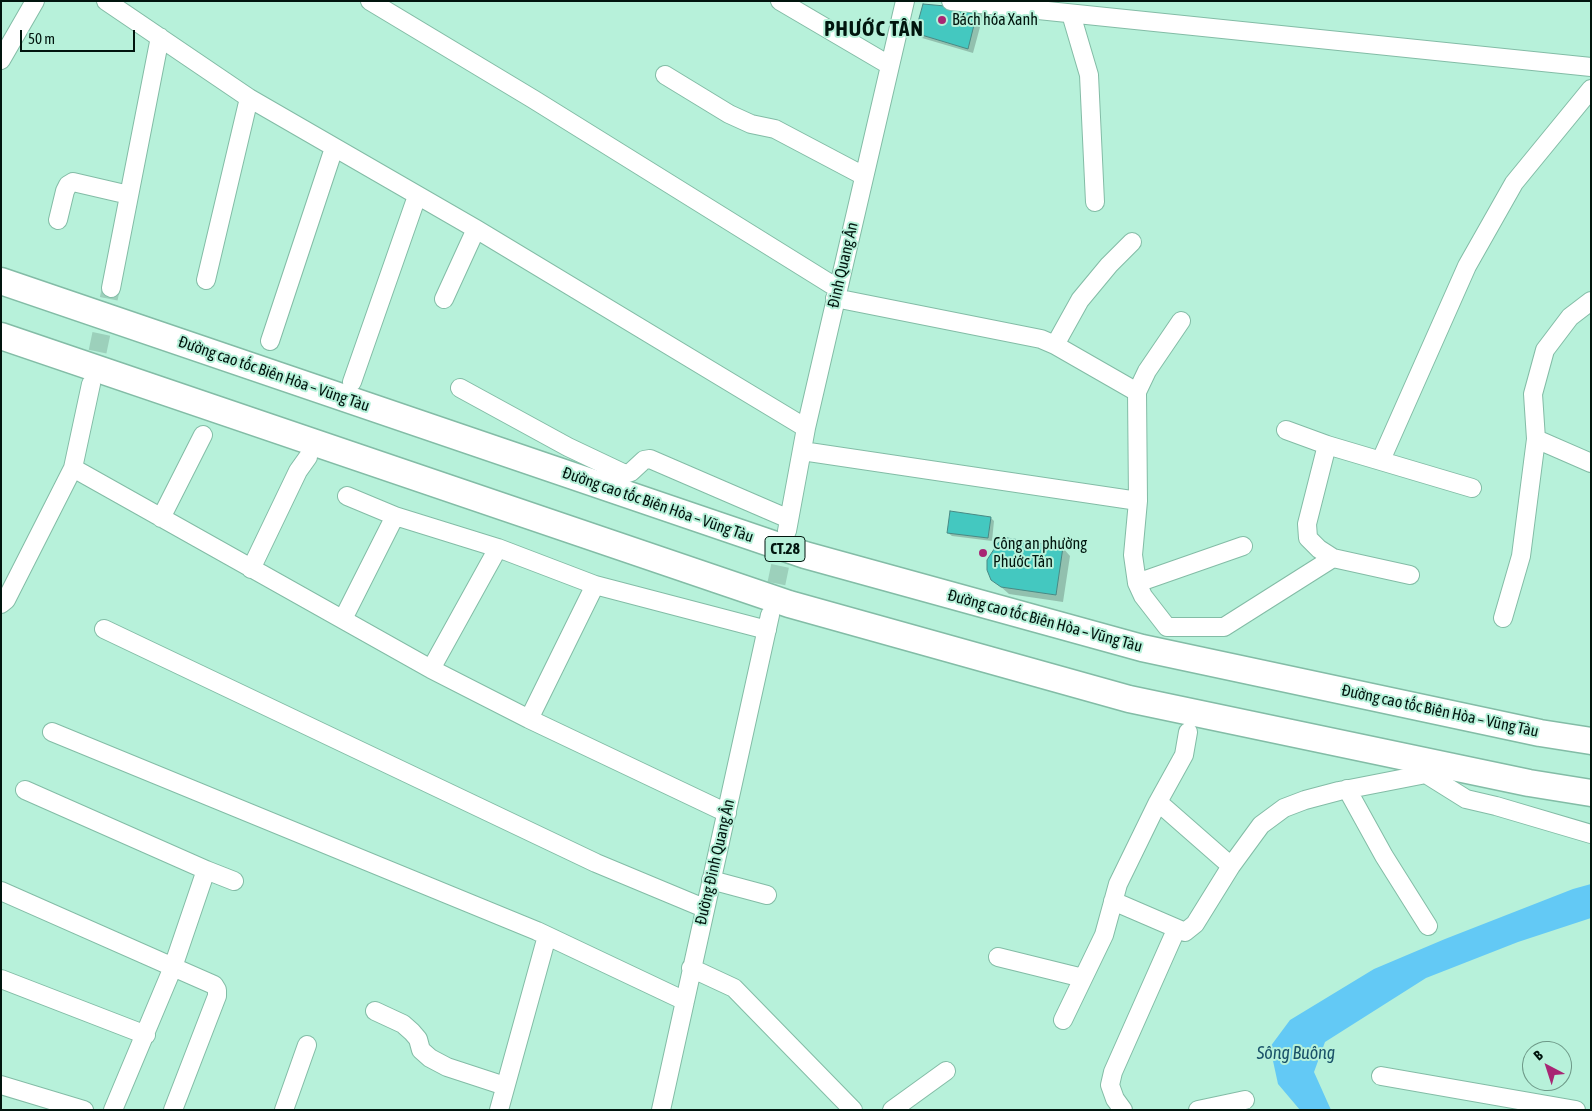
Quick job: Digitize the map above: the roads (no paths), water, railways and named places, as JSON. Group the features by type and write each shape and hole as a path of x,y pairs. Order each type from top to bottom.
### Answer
{"highway":[{"name":"Đường cao tốc Biên Hòa – Vũng Tàu","path":"1,281 805,555 1142,648 1540,733 1591,741"},
{"path":"1,336 789,604 1129,698 1519,781 1591,793"}],"street":[{"path":"1,60 35,1"},
{"path":"106,1 249,98 476,229 806,428"},
{"path":"370,1 533,99 836,293 1016,332 1055,345 1137,392"},
{"path":"780,1 889,65"},
{"name":"Đinh Quang Ân","path":"460,388 568,447 625,474 636,469 644,460 650,459 788,525 806,428 836,293 905,1"},
{"path":"951,1 1591,67"},
{"path":"1071,14 1088,75 1095,202"},
{"path":"111,288 160,37"},
{"path":"665,75 729,114 751,124 775,129 864,176"},
{"path":"1381,460 1466,266 1514,184 1591,89"},
{"path":"206,280 249,98"},
{"path":"270,340 334,148"},
{"path":"58,220 65,192 68,185 73,182 129,195"},
{"path":"352,382 417,196"},
{"path":"444,299 476,229"},
{"path":"1055,345 1080,300 1109,265 1132,242"},
{"path":"1503,618 1521,556 1536,438 1533,394 1545,350 1570,317 1591,301"},
{"path":"1181,321 1147,371 1137,392 1138,501 1133,555 1137,583 1143,596 1167,628 1224,627 1333,558"},
{"path":"1,604 6,600 73,468 91,384"},
{"path":"1286,430 1327,445 1472,488"},
{"path":"161,518 203,435"},
{"path":"1536,438 1591,463"},
{"path":"1327,445 1307,524 1308,538 1318,549 1333,558 1410,575"},
{"path":"802,451 1138,501"},
{"path":"251,569 298,471 308,457"},
{"path":"73,468 430,669 529,720 727,813"},
{"path":"347,496 395,516 498,548 595,585 529,720"},
{"path":"342,619 395,516"},
{"path":"1137,583 1243,546"},
{"path":"430,669 498,548"},
{"name":"Đường Đinh Quang Ân","path":"595,585 769,623 704,908 661,1110"},
{"path":"104,629 596,863 704,908"},
{"path":"52,732 547,936 684,1001"},
{"path":"1063,1020 1104,935 1118,884 1158,802 1184,755 1188,732"},
{"path":"1113,900 1176,930 1185,932 1191,929 1231,866 1261,825 1284,808 1305,800 1347,789 1426,774 1466,799 1591,834"},
{"path":"1347,789 1384,856 1428,926"},
{"path":"25,790 234,881"},
{"path":"1158,802 1231,866"},
{"path":"113,1110 173,967 206,870"},
{"path":"711,880 767,895"},
{"path":"1,891 214,985 217,990 217,996 173,1110"},
{"path":"1123,1110 1114,1099 1110,1085 1113,1072 1176,930"},
{"path":"499,1110 547,936"},
{"path":"998,958 1083,978"},
{"path":"691,968 734,988 853,1110"},
{"path":"1,979 146,1035"},
{"path":"375,1011 403,1024 418,1039 421,1050 430,1058 447,1067 505,1086"},
{"path":"284,1110 307,1045"},
{"path":"892,1110 946,1071"},
{"path":"1381,1076 1576,1110"},
{"path":"1,1086 84,1110"},
{"path":"1209,1109 1245,1100"}],"water":[{"name":"Sông Buông","path":"1591,884 1591,918 1518,942 1426,978 1325,1042 1314,1072 1331,1110 1300,1110 1278,1084 1270,1047 1290,1020 1374,969 1445,939 1573,889"}],"tunnel":[{"path":"92,378 111,288"},
{"path":"771,610 786,537"}],"place":[{"name":"Bách hóa Xanh","path":"942,20"},
{"name":"Công an phường Phước Tân","path":"983,553"}],"district":[{"name":"PHƯỚC TÂN","path":"874,29"}]}
